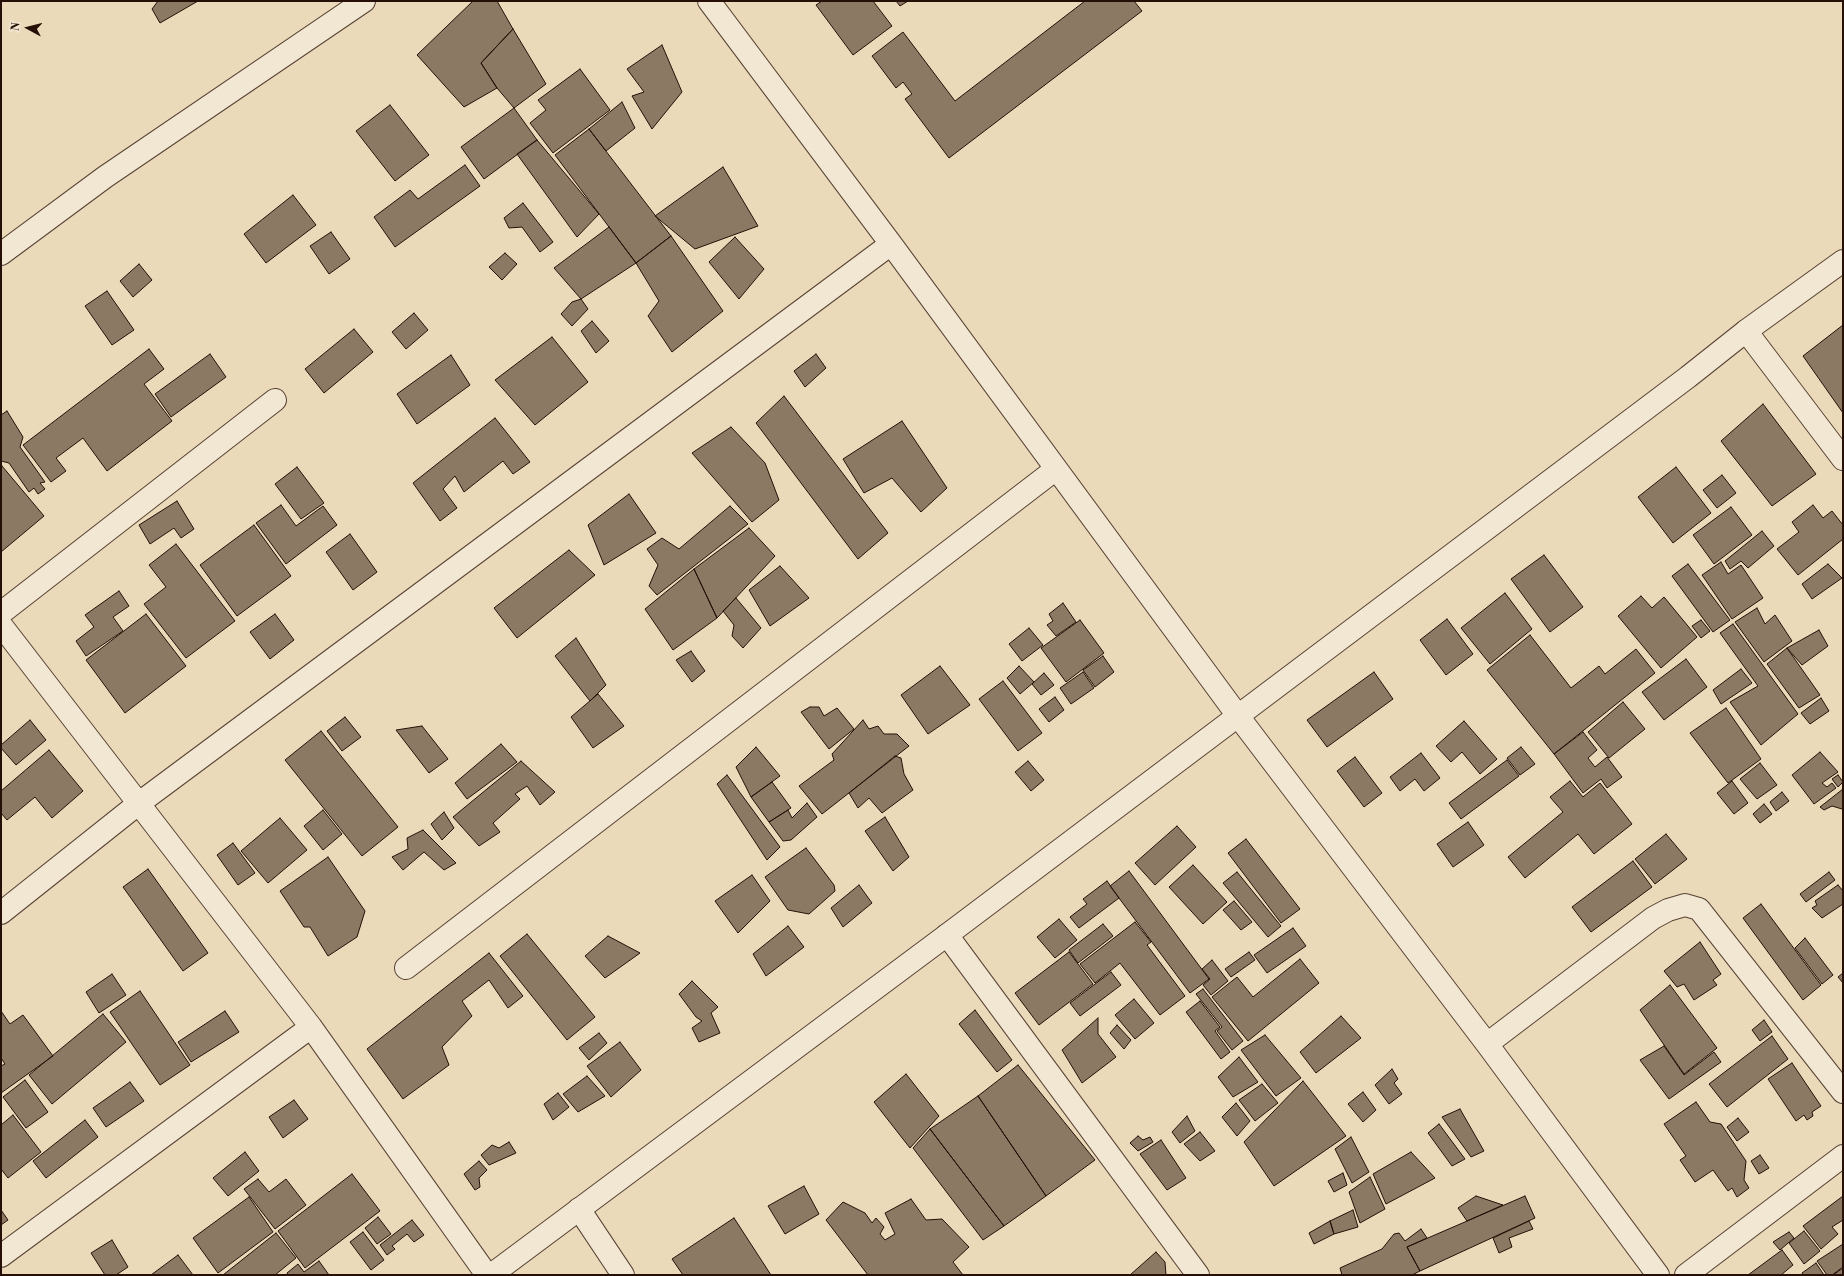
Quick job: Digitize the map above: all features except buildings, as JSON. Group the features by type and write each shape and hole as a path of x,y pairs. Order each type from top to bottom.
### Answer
{"street":[{"path":"1,254 105,177 364,1"},
{"path":"709,1 891,244 1238,716 1487,1044 1658,1275"},
{"path":"1,913 138,804 891,244"},
{"path":"491,1275 947,935 1746,331 1843,261"},
{"path":"1746,331 1843,459"},
{"path":"1,613 274,400"},
{"path":"406,968 1056,469"},
{"path":"1,625 311,1028 487,1275"},
{"path":"1487,1044 1653,918 1668,910 1684,905 1699,909 1843,1092"},
{"path":"947,935 1198,1275"},
{"path":"1,1256 311,1028"},
{"path":"1686,1275 1843,1156"},
{"path":"579,1209 623,1275"}]}
